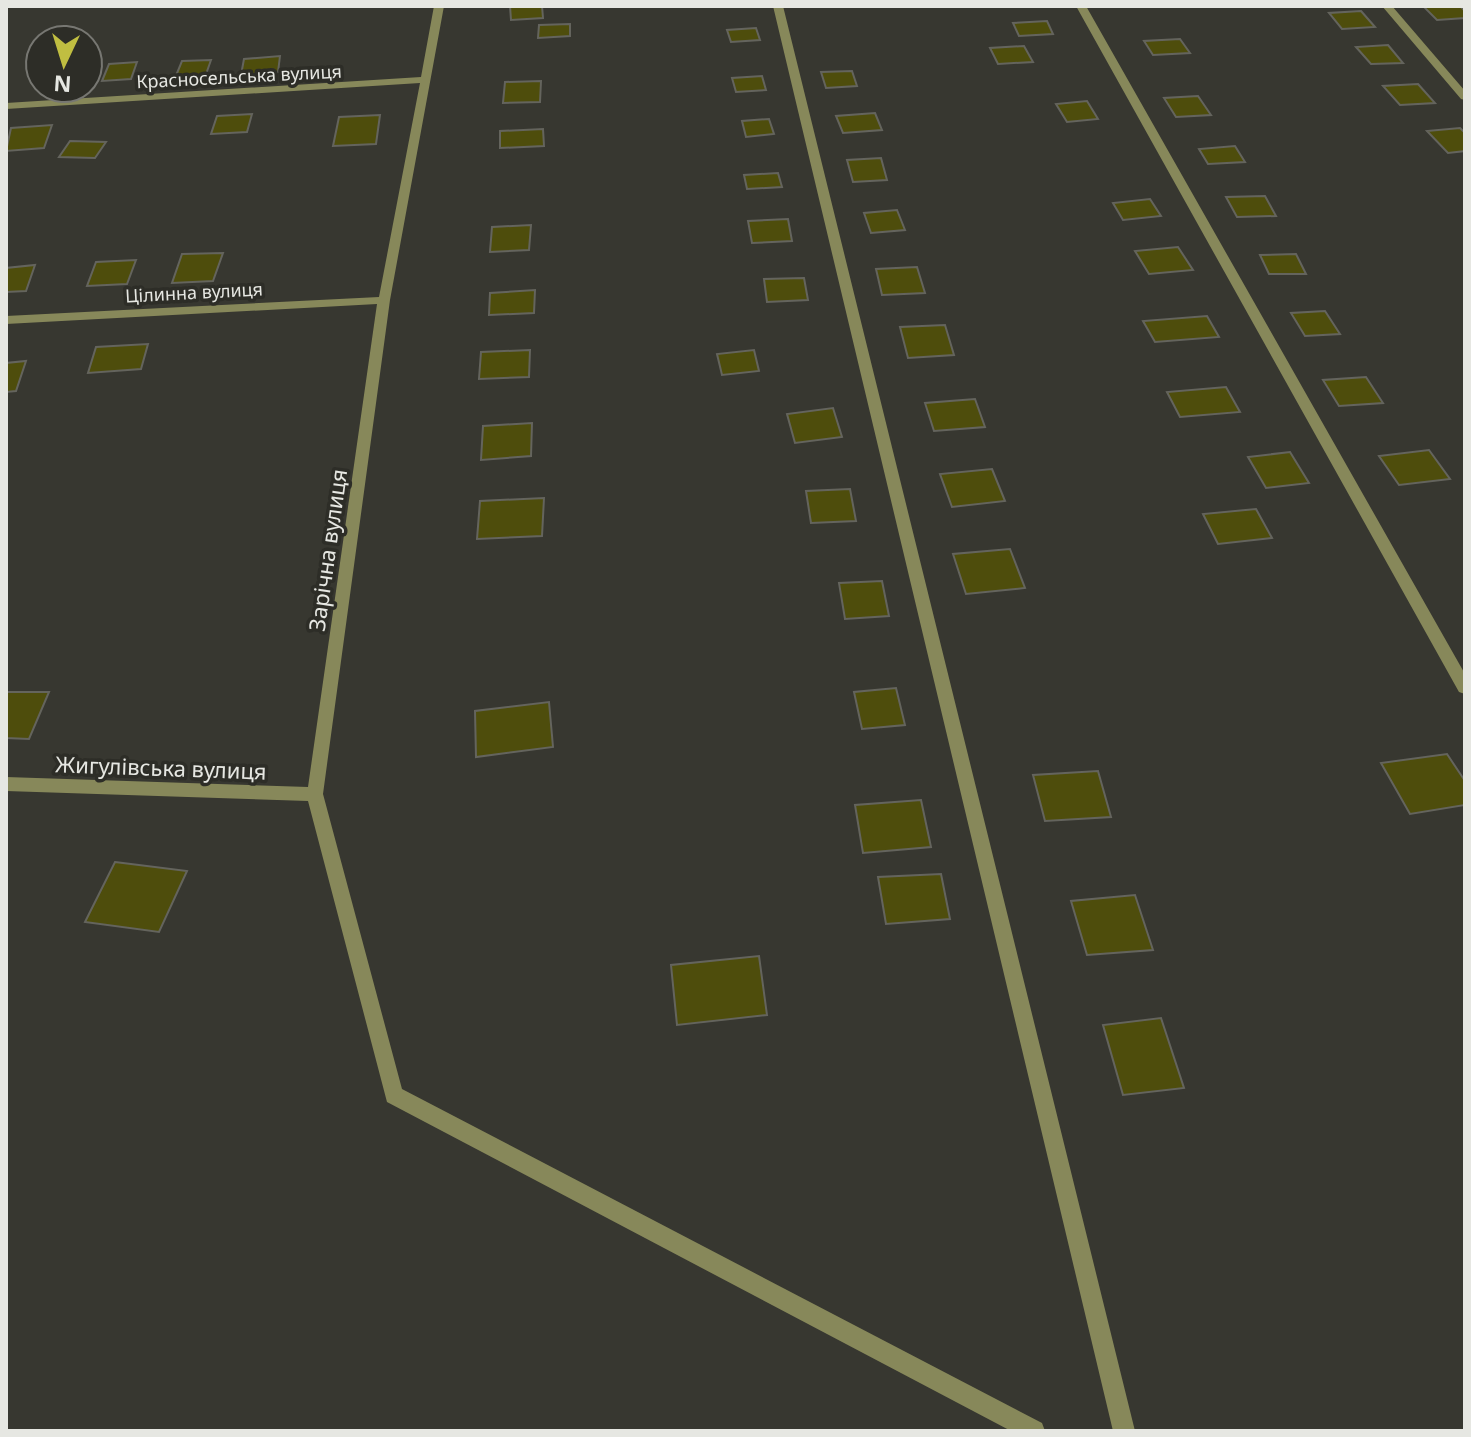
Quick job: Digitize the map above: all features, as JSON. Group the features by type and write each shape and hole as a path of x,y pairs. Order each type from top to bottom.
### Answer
{"street":[{"name":"Зарічна вулиця","path":"439,6 384,300 315,794 394,1095 1034,1431"},
{"path":"778,6 1124,1431"},
{"path":"1081,6 1465,688"},
{"path":"1387,6 1465,97"},
{"name":"Красносельська вулиця","path":"6,106 425,80"},
{"name":"Цілинна вулиця","path":"6,320 384,300"},
{"name":"Жигулівська вулиця","path":"6,784 315,794"}],"building":[{"path":"510,6 542,6 543,18 511,20"},
{"path":"1460,6 1465,11 1465,18 1437,20 1424,7"},
{"path":"1361,11 1375,27 1342,29 1329,13"},
{"path":"1047,21 1053,34 1019,36 1013,23"},
{"path":"570,24 570,36 538,38 539,25"},
{"path":"756,28 760,40 731,42 727,30"},
{"path":"1180,39 1190,53 1153,55 1144,41"},
{"path":"1388,45 1403,63 1371,64 1356,47"},
{"path":"1024,46 1033,62 998,64 990,48"},
{"path":"280,56 278,72 241,75 244,59"},
{"path":"211,60 205,77 175,78 182,61"},
{"path":"137,62 131,79 104,81 109,64"},
{"path":"852,71 857,86 826,88 821,72"},
{"path":"762,76 766,90 736,92 732,78"},
{"path":"541,81 540,102 503,103 505,82"},
{"path":"1418,84 1435,103 1400,105 1383,86"},
{"path":"1198,96 1211,115 1176,117 1164,98"},
{"path":"1087,101 1098,119 1067,122 1056,104"},
{"path":"875,113 882,130 843,133 836,116"},
{"path":"252,114 247,132 211,134 217,116"},
{"path":"380,115 376,144 333,146 339,117"},
{"path":"769,119 774,134 746,137 742,121"},
{"path":"52,125 44,148 6,151 11,128"},
{"path":"1460,128 1465,133 1465,151 1448,153 1427,131"},
{"path":"543,129 544,146 500,148 500,131"},
{"path":"70,141 106,142 95,158 59,157"},
{"path":"1235,146 1245,162 1208,164 1199,149"},
{"path":"881,158 887,180 853,182 847,160"},
{"path":"778,173 782,187 747,189 744,175"},
{"path":"1265,196 1276,216 1237,217 1226,197"},
{"path":"1150,199 1161,216 1123,220 1113,203"},
{"path":"897,210 905,230 871,233 864,213"},
{"path":"788,219 792,241 752,243 748,221"},
{"path":"531,225 529,250 490,252 492,227"},
{"path":"1178,247 1193,270 1149,274 1135,251"},
{"path":"223,253 213,281 172,283 182,254"},
{"path":"1296,254 1306,274 1269,274 1260,255"},
{"path":"136,260 127,284 87,286 96,262"},
{"path":"35,265 26,291 6,292 6,268"},
{"path":"917,267 925,293 882,295 876,269"},
{"path":"804,278 808,300 767,302 764,279"},
{"path":"535,290 534,313 489,315 490,293"},
{"path":"1325,311 1340,334 1305,336 1291,313"},
{"path":"1207,316 1219,337 1155,342 1143,321"},
{"path":"945,325 954,355 908,358 900,327"},
{"path":"148,344 141,369 88,373 96,347"},
{"path":"530,350 529,377 479,379 481,352"},
{"path":"754,350 759,371 722,375 717,354"},
{"path":"26,361 16,391 6,392 6,363"},
{"path":"1366,377 1383,403 1339,406 1323,380"},
{"path":"1226,387 1240,412 1180,417 1167,392"},
{"path":"975,399 985,427 934,431 925,403"},
{"path":"833,408 842,437 795,443 787,414"},
{"path":"532,423 531,456 481,460 483,426"},
{"path":"1429,450 1450,479 1399,485 1379,456"},
{"path":"1290,452 1309,483 1266,488 1248,457"},
{"path":"992,469 1005,501 952,507 940,474"},
{"path":"850,489 856,521 811,523 806,491"},
{"path":"544,498 542,536 477,539 480,501"},
{"path":"1256,509 1272,538 1218,544 1203,514"},
{"path":"1010,549 1025,588 966,594 953,554"},
{"path":"882,581 889,616 845,619 839,583"},
{"path":"896,688 905,725 862,729 854,692"},
{"path":"6,692 49,692 29,739 6,738"},
{"path":"549,702 553,747 476,757 475,711"},
{"path":"1447,754 1465,781 1465,805 1410,814 1381,763"},
{"path":"1098,771 1111,817 1045,821 1033,775"},
{"path":"921,800 931,847 863,853 855,805"},
{"path":"115,862 187,871 159,932 85,922"},
{"path":"941,874 950,919 886,924 878,877"},
{"path":"1135,895 1153,950 1087,955 1071,901"},
{"path":"759,956 767,1015 677,1025 671,965"},
{"path":"1161,1018 1184,1088 1123,1095 1103,1025"}]}
